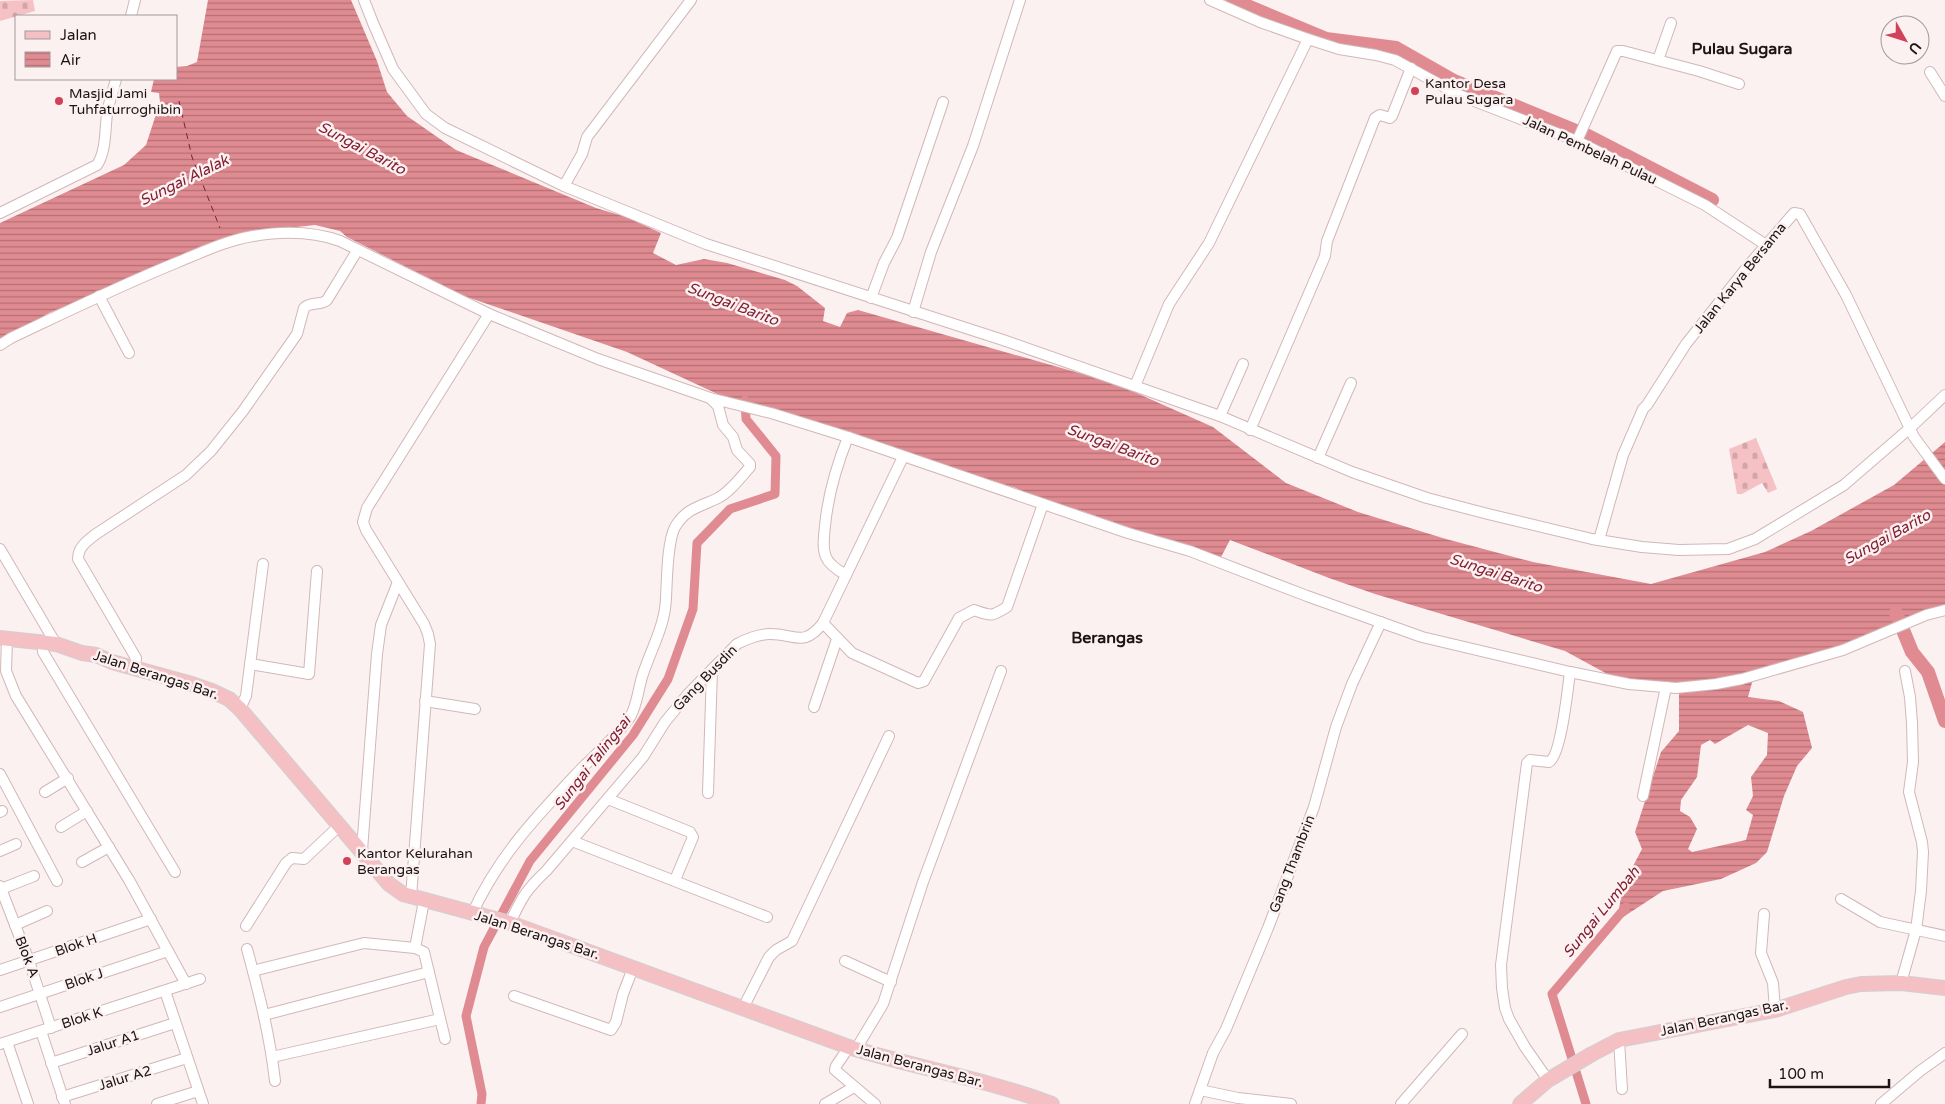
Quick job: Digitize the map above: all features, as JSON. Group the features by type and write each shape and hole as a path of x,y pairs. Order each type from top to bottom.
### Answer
{"main road":[{"name":"Jalan Berangas Bar.","path":"3,638 56,645 96,655 112,662 135,667 212,691 229,699 240,709 398,892 507,922 853,1048 896,1061 937,1070 1049,1104"},
{"name":"Jalan Berangas Bar.","path":"1521,1104 1550,1080 1619,1040 1775,1010 1853,985 1875,982 1945,988"}],"street":[{"path":"131,15 135,0"},
{"path":"364,0 393,69 426,114 445,128 564,186 706,244 1003,340 1220,416 1352,472 1428,498 1599,540 1642,547 1679,550 1728,549 1743,544 1844,485 1912,433 1945,394"},
{"path":"564,186 582,154 587,137 690,0"},
{"path":"913,312 931,252 973,146 1020,0"},
{"name":"Jalan Pembelah Pulau","path":"1210,0 1260,22 1308,39 1339,49 1383,56 1411,68 1459,94 1580,135 1705,205 1766,245"},
{"path":"1658,60 1671,23"},
{"path":"1135,386 1169,304 1209,243 1308,39"},
{"path":"1580,135 1616,51 1623,50 1739,84"},
{"path":"1250,430 1326,256 1327,241 1375,118 1378,115 1390,118 1392,116 1411,68"},
{"path":"1930,72 1945,96"},
{"path":"0,213 96,165 100,160 116,80"},
{"path":"871,298 896,238 943,102"},
{"name":"Jalan Karya Bersama","path":"1599,540 1623,455 1638,416 1686,344 1792,214 1800,214 1846,295 1912,433"},
{"path":"0,345 99,296 189,257 252,236 301,233 323,235 340,241 489,314 598,359 713,398 767,412 848,437 1043,504 1190,551 1307,596 1422,637 1570,672 1629,684 1676,688 1742,680 1843,650 1926,615 1945,610"},
{"path":"135,667 136,658 78,559 80,550 84,543 96,534 186,475 211,451 244,411 297,334 304,308 307,305 327,300 357,250"},
{"path":"99,296 129,353"},
{"path":"415,948 425,700 429,666 428,634 366,530 363,522 364,513 489,314"},
{"path":"1220,416 1243,364"},
{"path":"1318,458 1351,383"},
{"path":"477,915 485,886 515,842 632,713 642,675 664,618 671,537 676,526 687,512 719,498 750,467 750,464 737,450 733,437 723,424 718,406 713,398"},
{"path":"1912,433 1945,479"},
{"path":"846,575 828,561 824,538 828,497 836,466 848,437"},
{"name":"Gang Busdin","path":"507,922 530,886 547,870 643,757 665,722 737,644 743,640 769,634 807,638 817,631 823,623 903,456"},
{"path":"823,623 852,653 918,683 924,681 950,631 959,618 974,610 990,615 1007,607 1043,504"},
{"path":"0,549 56,645 43,652 175,872"},
{"path":"240,709 246,696 263,564"},
{"path":"250,664 309,674 318,572"},
{"path":"362,850 377,654 381,625 398,582"},
{"name":"Gang Thambrin","path":"1195,1104 1214,1053 1268,928 1314,807 1336,727 1352,684 1381,622"},
{"path":"3,638 6,671 10,684 109,847 186,984"},
{"path":"814,707 837,639"},
{"path":"708,793 712,670"},
{"path":"875,1104 835,1070 836,1066 853,1048 883,1004 922,882 1001,671"},
{"path":"1902,983 1916,930 1921,891 1922,842 1909,792 1913,762 1912,723 1910,697 1904,671"},
{"path":"1550,1080 1525,1048 1509,1019 1505,1008 1501,964 1527,763 1530,760 1549,762 1555,756 1570,672"},
{"path":"1643,796 1666,687"},
{"path":"425,700 475,709"},
{"path":"743,1008 769,957 776,950 792,942 889,736"},
{"path":"0,774 57,881"},
{"path":"45,792 68,778"},
{"path":"608,799 690,832 693,838 675,880"},
{"path":"62,827 87,811"},
{"path":"246,926 286,863 292,858 304,859 340,825"},
{"path":"572,841 767,917"},
{"path":"0,851 16,844"},
{"path":"82,862 109,847"},
{"path":"0,888 34,876"},
{"name":"Blok A","path":"0,888 30,961 40,994 51,1063 64,1101"},
{"path":"1842,899 1880,922 1945,936"},
{"path":"14,924 47,911"},
{"path":"1764,914 1761,953 1773,983 1775,1010"},
{"name":"Blok H","path":"0,970 151,919"},
{"path":"253,971 364,943 415,948 424,952 445,1039"},
{"path":"247,949 264,1015 275,1082"},
{"name":"Blok J","path":"0,1006 168,951"},
{"path":"845,961 891,982"},
{"path":"514,996 611,1030 616,1022 622,994 633,968"},
{"path":"264,1015 428,972"},
{"name":"Blok K","path":"3,1043 200,979"},
{"path":"164,991 203,1104"},
{"path":"272,1057 440,1019"},
{"name":"Jalur A1","path":"51,1063 175,1023"},
{"path":"1401,1104 1462,1034"},
{"path":"1619,1040 1622,1089"},
{"path":"3,1043 28,1104"},
{"path":"1881,1104 1920,1071 1945,1053"},
{"name":"Jalur A2","path":"64,1101 187,1058"},
{"path":"825,1104 854,1087"},
{"path":"1200,1090 1238,1098 1291,1104"},
{"path":"157,1104 198,1091"}],"green space":[{"path":"33,0 35,11 15,15 15,17 0,21 0,1"},
{"path":"1756,438 1777,489 1768,493 1762,483 1742,494 1737,494 1729,449"}],"water":[{"path":"208,0 351,0 377,61 387,92 407,116 456,150 596,208 626,217 661,233 653,253 676,265 704,259 727,263 785,280 797,286 825,308 823,321 840,327 847,313 858,310 1114,383 1213,427 1286,483 1358,512 1446,539 1533,562 1651,584 1765,552 1811,531 1894,485 1945,442 1945,605 1793,663 1755,672 1748,697 1779,701 1803,712 1812,748 1797,766 1784,796 1767,852 1756,863 1721,879 1663,891 1617,921 1623,885 1642,849 1635,832 1661,752 1679,731 1679,693 1676,685 1611,676 1565,651 1375,594 1230,540 1220,559 1076,509 1030,497 1016,488 724,397 627,352 464,296 347,237 340,231 315,225 268,230 213,244 49,313 0,340 0,223 124,165 146,145 160,102 159,93 151,92 154,80 178,80 178,67 197,62","holes":["1748,725 1768,733 1767,755 1751,777 1753,796 1746,810 1753,815 1746,840 1692,852 1688,849 1697,829 1690,817 1680,811 1681,800 1697,777 1701,745 1710,740 1715,744"]}],"waterway":[{"path":"1233,0 1326,39 1396,48 1454,81 1588,136 1712,200"},
{"name":"Sungai Talingsai","path":"481,1104 482,1094 466,1016 484,947 530,861 633,735 668,679 693,609 697,543 730,509 775,494 776,456 746,419 745,400"},
{"path":"1896,613 1912,652 1928,672 1945,721"},
{"name":"Sungai Lumbah","path":"1586,1104 1552,994 1626,907"}],"ferry route":[{"path":"179,101 192,157 220,228"}],"place":[{"name":"Kantor Desa Pulau Sugara","path":"1415,91"},
{"name":"Masjid Jami Tuhfaturroghibin","path":"59,101"},
{"name":"Kantor Kelurahan Berangas","path":"347,861"}],"district":[{"name":"Pulau Sugara","path":"1742,49"},
{"name":"Berangas","path":"1107,638"}],"water label":[{"name":"Sungai Barito","path":"362,148"},
{"name":"Sungai Alalak","path":"184,180"},
{"name":"Sungai Barito","path":"733,304"},
{"name":"Sungai Barito","path":"1113,445"},
{"name":"Sungai Barito","path":"1887,537"},
{"name":"Sungai Barito","path":"1496,573"}]}
